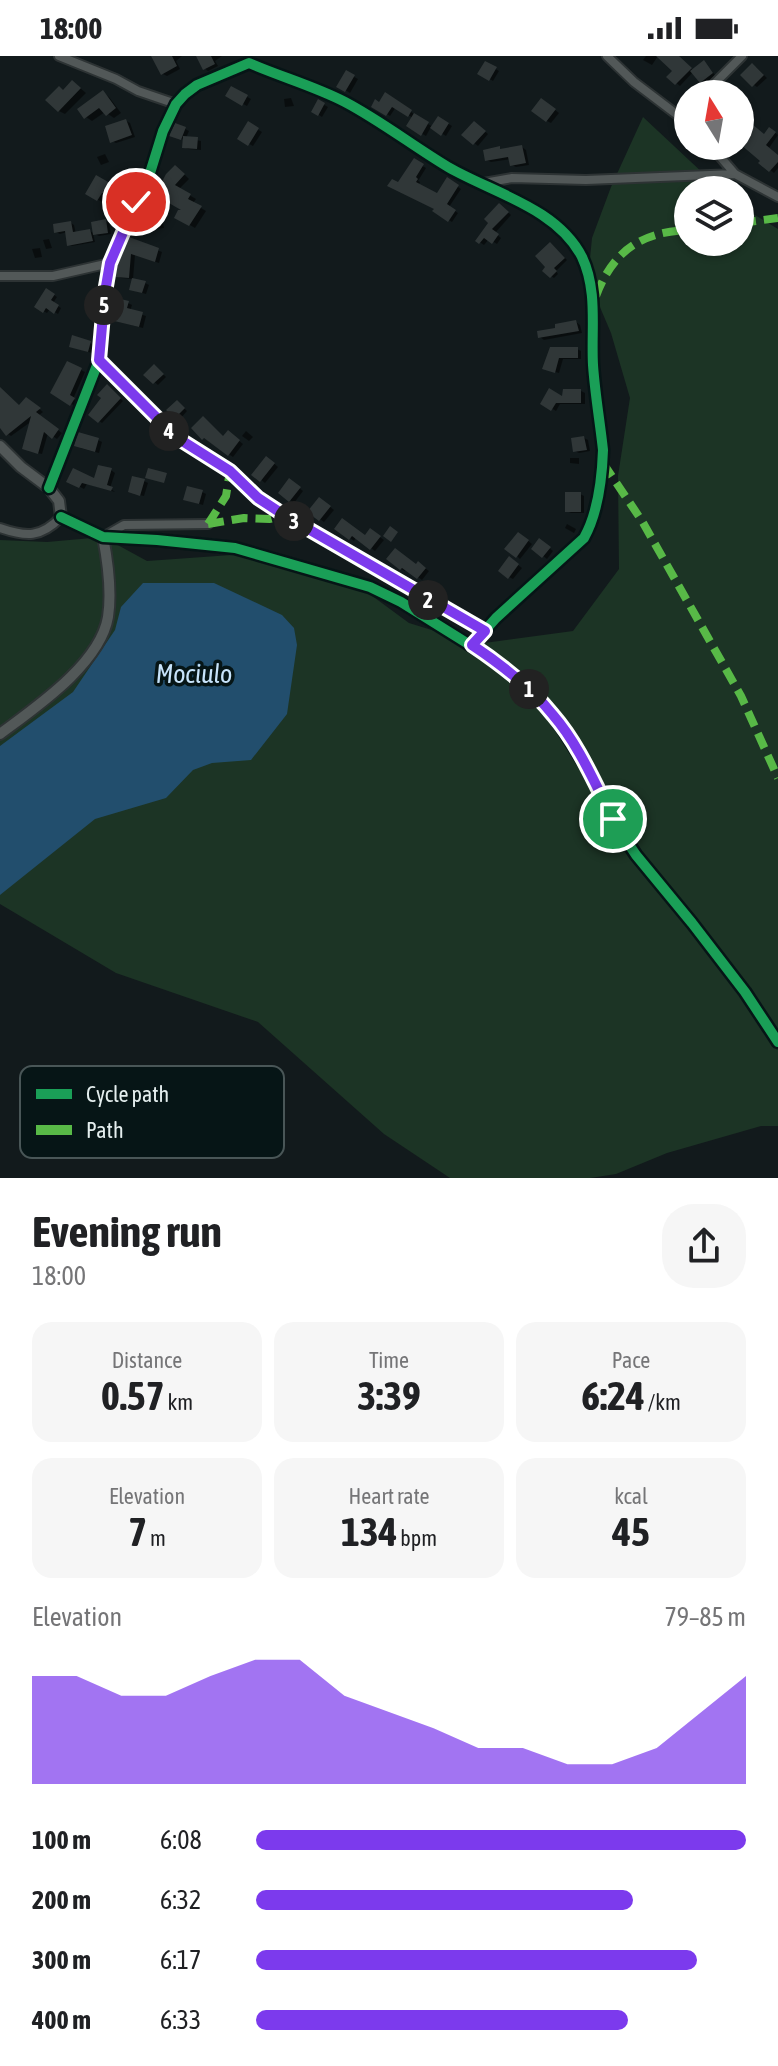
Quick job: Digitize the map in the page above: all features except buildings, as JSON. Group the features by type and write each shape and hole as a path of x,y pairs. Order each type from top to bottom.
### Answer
{"street":[{"path":"59,56 176,104"},
{"path":"607,56 634,82 674,110"},
{"path":"718,80 742,56"},
{"path":"49,488 99,360 110,263 150,173 163,131 176,104 185,94 249,60 346,102 451,168 542,214 571,239 583,259 592,287 593,362 603,450 592,524 584,538 496,618 472,645"},
{"path":"723,160 735,174 778,197"},
{"path":"484,183 512,178 599,179 735,174"},
{"path":"0,276 53,276 110,263"},
{"path":"99,360 176,437 230,471 258,498 485,631"},
{"path":"0,446 49,488 59,501 61,517 52,527 35,535 17,534 0,528"},
{"path":"61,517 103,537 235,548 370,587 472,645 531,690 556,718 636,855 745,992 778,1042"},
{"path":"103,537 124,525 208,524"},
{"path":"0,734 73,673 102,636 108,618 109,594 103,537"}],"green space":[{"path":"643,117 674,146 674,160 689,160 706,176 674,176 674,256 754,256 754,214 778,229 778,1126 761,1126 667,1153 616,1174 590,1178 450,1178 384,1134 258,1022 116,973 0,904 0,540 47,542 103,537 147,561 273,552 341,573 409,623 477,644 573,631 619,569 618,476 630,398 611,333 588,279 592,238"}],"water":[{"name":"Mociulo","path":"143,583 214,583 282,615 294,628 297,645 287,714 251,760 212,763 193,770 166,798 95,819 0,895 0,746 73,692 115,630 121,607"}],"marked path":[{"path":"754,221 778,218"},
{"path":"596,296 620,256 643,240 674,232"},
{"path":"603,463 642,521 741,696 778,778"},
{"path":"208,524 226,496 230,471"},
{"path":"208,524 284,515"}],"cycle path":[{"path":"49,488 99,360 110,263 150,173 163,131 176,104 185,94 197,85 249,63 345,102 448,167 540,214 571,240 587,270 592,297 593,365 603,450 593,518 584,538 496,618 472,645"},
{"path":"61,517 103,537 235,548 370,587 401,602 494,660 531,690 556,718 636,855 745,992 778,1042"}],"route":[{"path":"136,202 110,263 99,360 161,424 211,461 230,471 258,498 485,631 472,645 531,690 556,718 589,771 613,819"}]}
